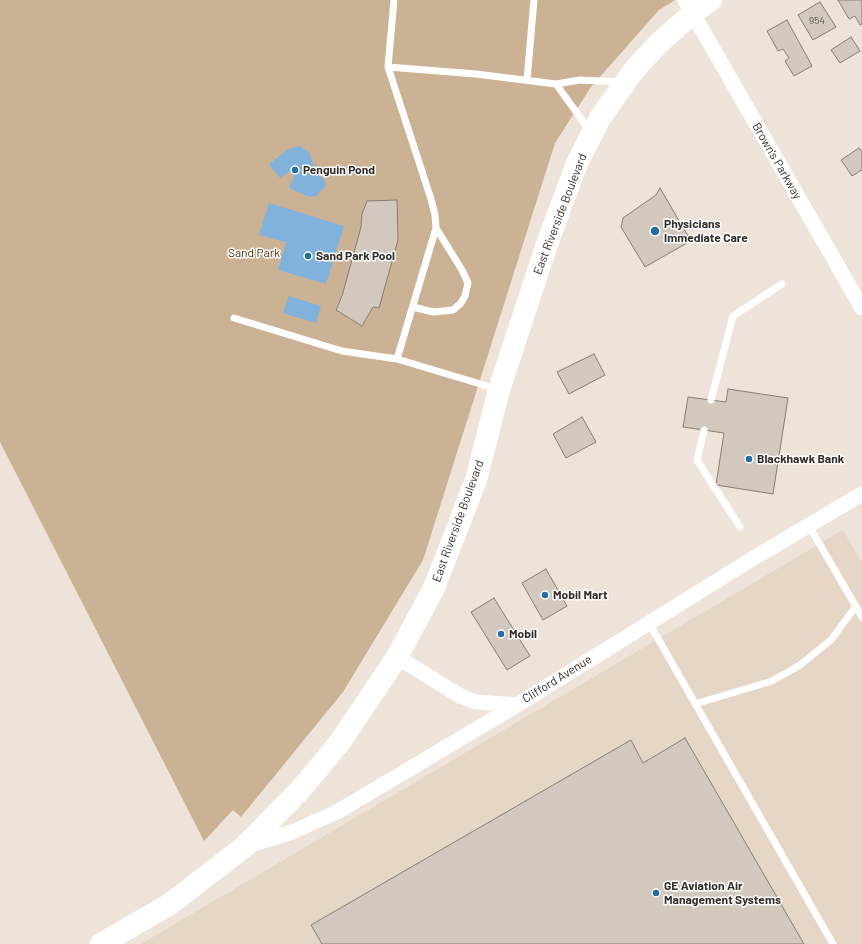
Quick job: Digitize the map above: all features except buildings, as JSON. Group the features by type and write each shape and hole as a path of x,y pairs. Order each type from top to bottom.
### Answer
{"main road":[{"name":"East Riverside Boulevard","path":"101,944 170,904 244,847 302,788 340,742 397,657 419,619 434,588 460,524 476,480 499,390 547,244 578,162 600,118 625,82 689,7 711,0"}],"street":[{"name":"Brown's Parkway","path":"689,7 862,308"},
{"name":"Clifford Avenue","path":"244,847 292,832 337,812 517,705 648,623 862,494"},
{"path":"397,657 462,697 476,702 517,705"}],"lane":[{"path":"394,0 388,67 431,199 435,214 436,228 397,359"},
{"path":"527,80 534,0"},
{"path":"388,67 556,84 580,80 625,82"},
{"path":"556,84 592,134"},
{"path":"413,307 433,312 453,310 461,303 465,296 468,283 462,270 436,228"},
{"path":"711,400 733,316 782,284"},
{"path":"234,318 342,351 397,359 499,390"},
{"path":"704,430 697,460 740,527"},
{"path":"809,526 862,617"},
{"path":"694,704 772,681 800,665 831,640 856,606"},
{"path":"648,623 833,944"}],"shaded area":[{"path":"843,530 862,563 862,944 141,944"}],"green space":[{"name":"Sand Park","path":"0,0 675,0 659,10 591,87 555,143 423,560 343,692 241,817 233,810 204,841 0,442"}],"water":[{"name":"Penguin Pond","path":"300,146 309,152 315,169 325,181 326,186 316,196 310,197 291,189 289,186 294,178 293,173 289,172 280,178 269,164 289,149"},
{"name":"Sand Park Pool","path":"269,203 344,226 326,284 278,270 286,242 259,235"},
{"path":"289,296 321,306 316,323 283,313"}],"place":[{"name":"Penguin Pond","path":"295,170"},
{"name":"Physicians Immediate Care","path":"655,231"},
{"name":"Sand Park Pool","path":"308,256"},
{"name":"Blackhawk Bank","path":"749,459"},
{"name":"Mobil Mart","path":"545,595"},
{"name":"Mobil","path":"501,634"},
{"name":"GE Aviation Air Management Systems","path":"656,893"}]}
